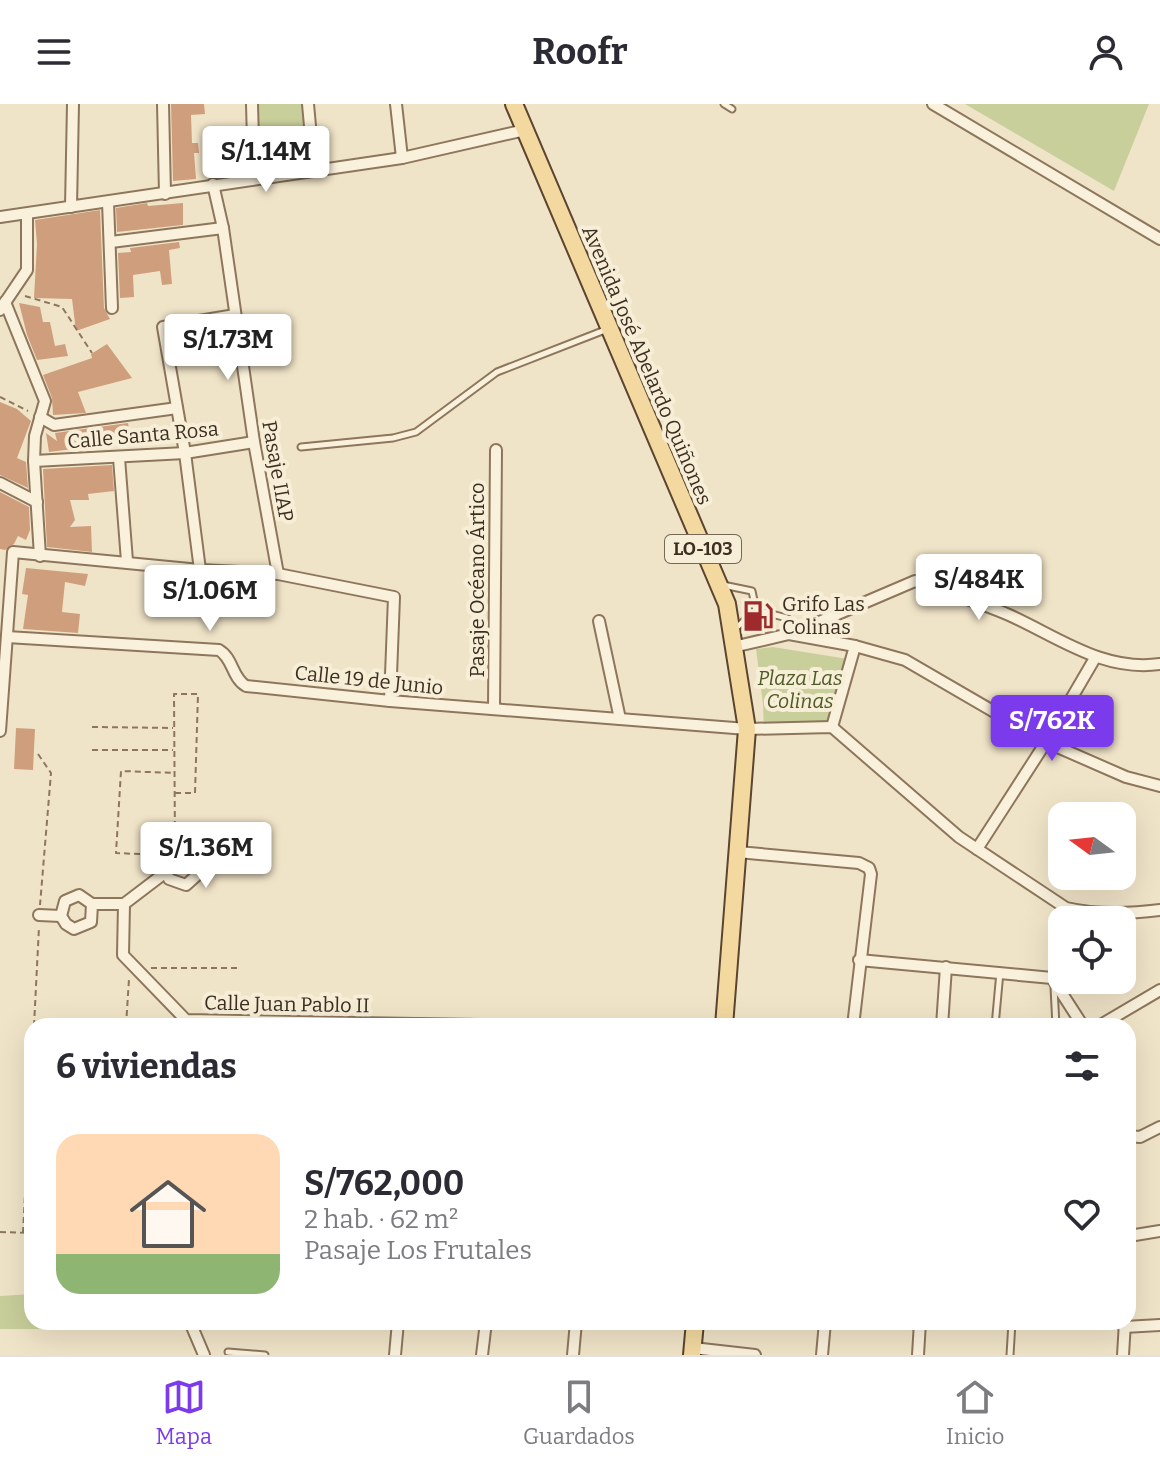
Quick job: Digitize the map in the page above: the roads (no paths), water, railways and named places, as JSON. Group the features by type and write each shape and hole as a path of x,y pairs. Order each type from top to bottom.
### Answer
{"main road":[{"name":"Avenida José Abelardo Quiñones","path":"514,104 727,604 747,729 725,1018"},
{"path":"693,1352 694,1330"}],"street":[{"path":"71,207 73,104"},
{"path":"163,104 165,194"},
{"path":"252,104 254,178"},
{"path":"308,104 314,170"},
{"path":"396,104 402,158"},
{"path":"933,104 1160,239"},
{"path":"0,217 402,158 525,130"},
{"name":"Pasaje IIAP","path":"213,184 223,228 254,442 278,574"},
{"path":"108,202 112,308"},
{"path":"27,214 27,270 3,306 45,401 35,436 34,461 40,556"},
{"path":"111,242 223,228"},
{"path":"200,570 185,453 163,327 235,315"},
{"path":"40,417 54,425 177,408"},
{"name":"Calle Santa Rosa","path":"34,461 185,453 254,442"},
{"name":"Pasaje Océano Ártico","path":"494,709 496,450"},
{"path":"119,458 127,561"},
{"path":"0,483 37,502"},
{"path":"0,731 13,552 200,570 278,574 394,597 390,701"},
{"path":"789,634 915,581 1007,614 1095,658 1142,666 1160,664"},
{"path":"599,621 620,719"},
{"path":"732,640 789,634 855,646 905,660 1046,742 1126,777 1160,786"},
{"name":"Calle 19 de Junio","path":"7,637 219,650 226,654 239,682 246,686 390,701 747,729 832,727"},
{"path":"855,646 832,727 959,837 1066,908 1137,913 1160,910"},
{"path":"977,849 1046,742 1095,658"},
{"path":"738,852 859,863 869,868 871,874 854,1018"},
{"path":"92,904 91,922 83,927 74,929 61,916 65,901 79,895 92,904 124,904 166,872 175,856 190,856 198,869 196,876 186,885 169,879 166,872"},
{"name":"Calle Juan Pablo II","path":"124,904 123,955 181,1018"},
{"path":"39,915 61,916"},
{"path":"859,960 1048,978"},
{"path":"943,1018 946,967"},
{"path":"1113,1018 1160,990"},
{"path":"1062,994 1078,1018"},
{"path":"1136,1137 1160,1127"},
{"path":"1136,1235 1160,1231"},
{"path":"1136,1324 1160,1325"},
{"path":"193,1330 204,1355"},
{"path":"395,1355 397,1330"},
{"path":"482,1355 485,1330"},
{"path":"573,1355 575,1330"},
{"path":"822,1355 824,1330"},
{"path":"918,1355 920,1330"},
{"path":"1123,1355 1124,1330"},
{"path":"693,1352 755,1355"}],"lane":[{"path":"724,104 732,109"},
{"path":"301,447 393,438 416,432 497,372 610,328"},
{"path":"718,584 752,591 756,610"},
{"path":"756,610 787,618 789,634"},
{"path":"732,640 756,610"},
{"path":"996,1018 1000,972"},
{"path":"1055,994 1056,1018"},
{"path":"1010,1355 1012,1330"},
{"path":"228,1352 265,1355"}],"place":[{"name":"Grifo Las Colinas","path":"758,616"}],"park label":[{"name":"Plaza Las Colinas","path":"800,690"}]}
